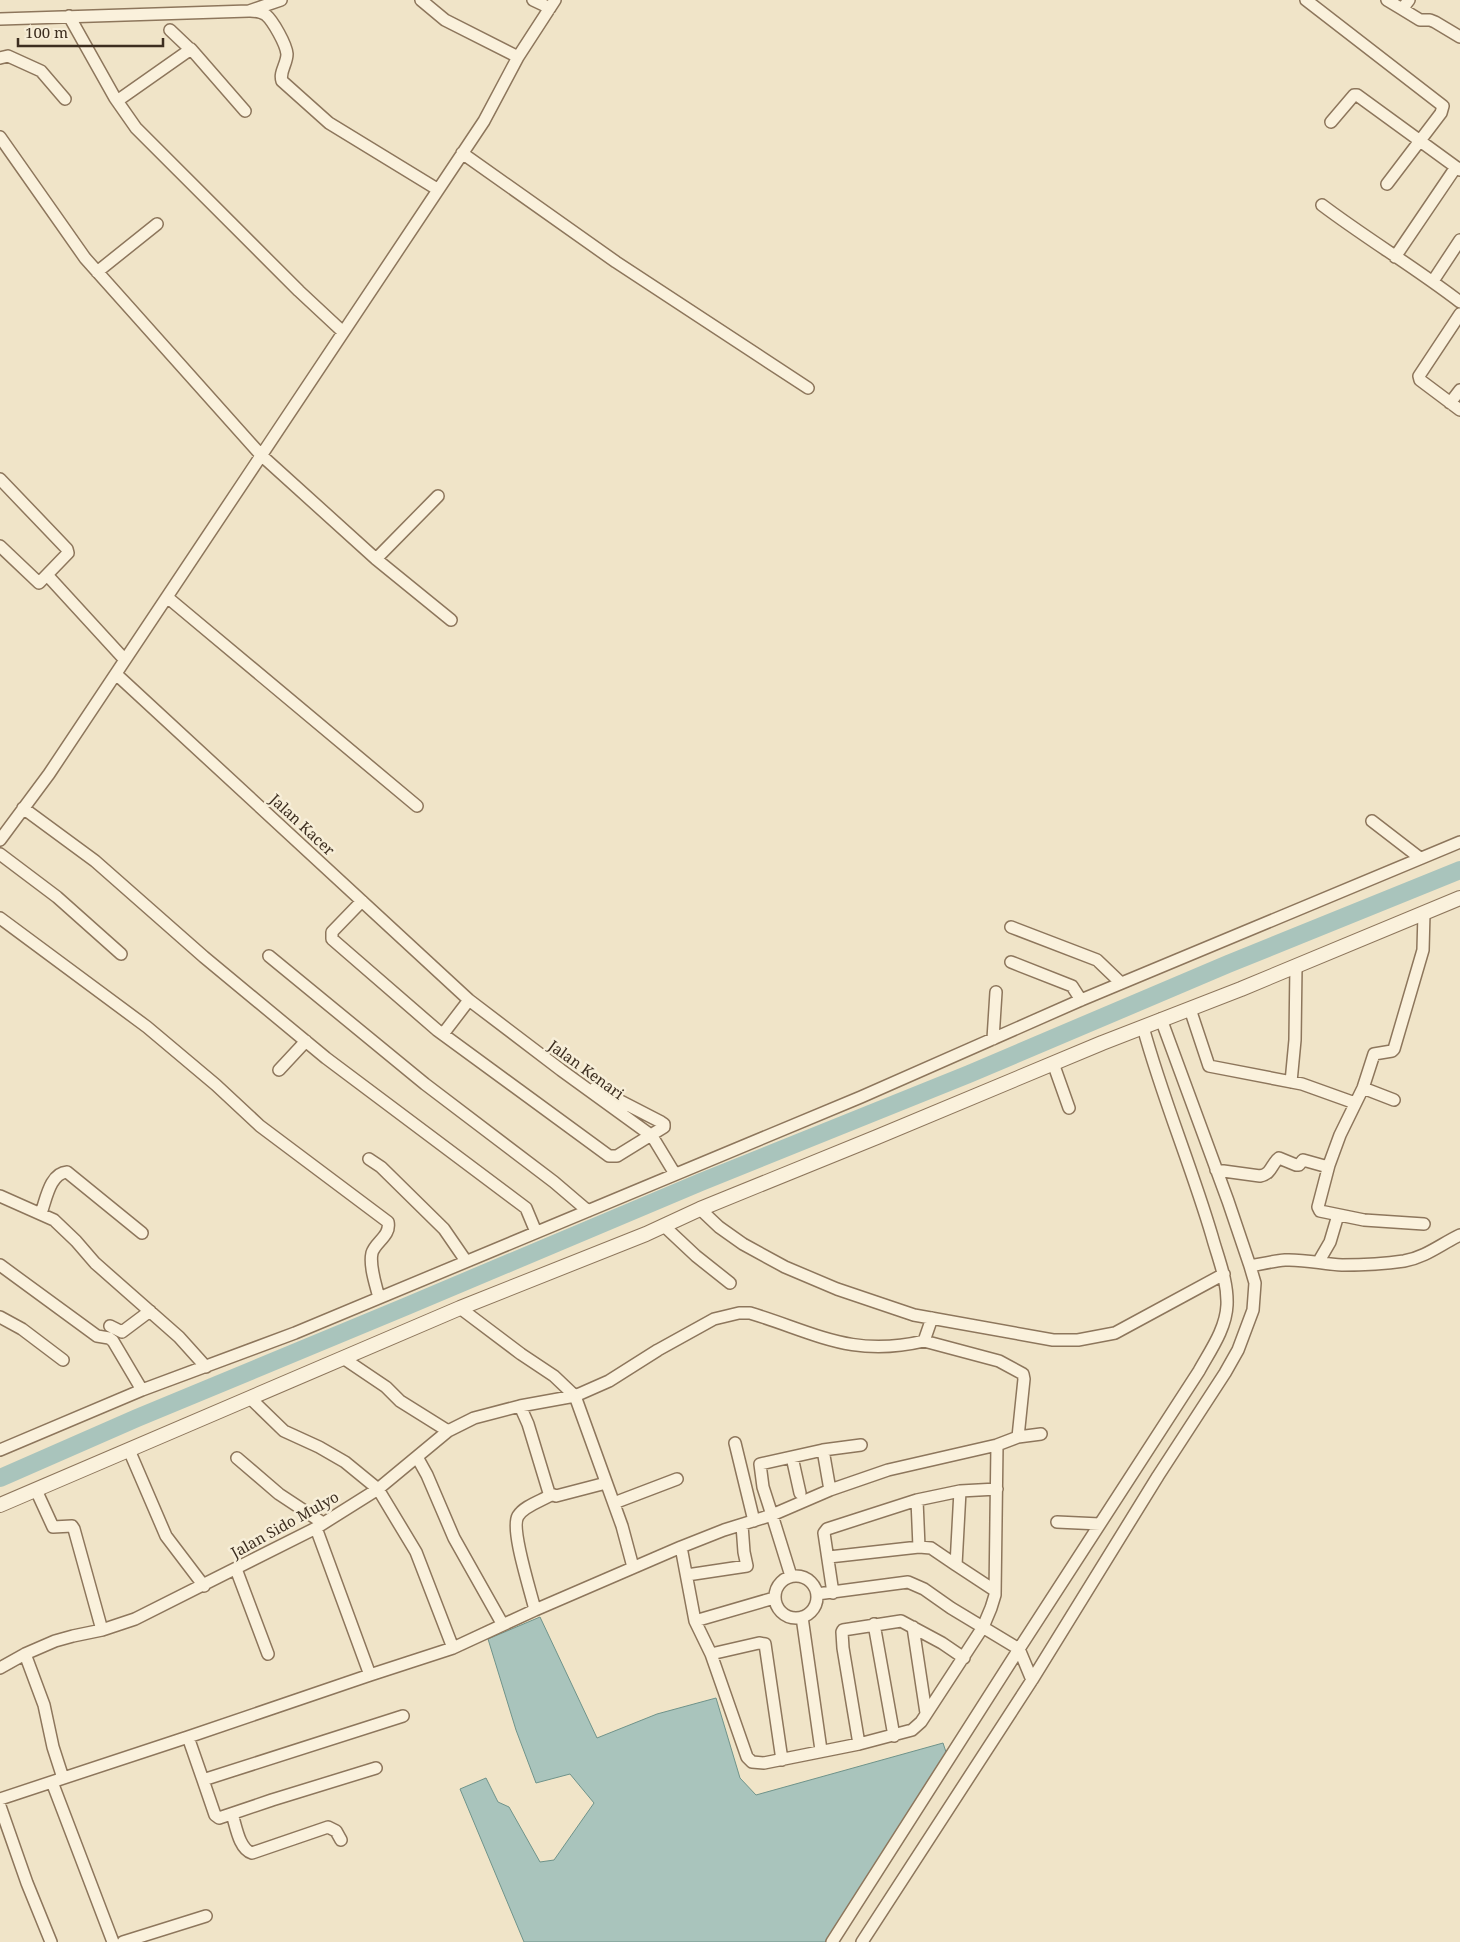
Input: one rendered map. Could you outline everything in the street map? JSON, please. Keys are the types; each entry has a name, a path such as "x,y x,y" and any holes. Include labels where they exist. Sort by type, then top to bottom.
{"street":[{"path":"249,11 280,0"},
{"path":"421,0 445,20 518,57"},
{"path":"0,840 49,774 490,110 518,57 553,4 533,0"},
{"path":"1306,0 1444,106 1420,142 1387,184"},
{"path":"1387,0 1406,4 1420,20 1435,22 1460,37"},
{"path":"0,19 260,12 266,16 284,42 287,52 281,77 282,82 329,123 437,189"},
{"path":"69,16 117,101 136,128 299,292 342,332"},
{"path":"170,30 190,49 245,111"},
{"path":"117,101 190,49"},
{"path":"0,58 8,56 41,71 65,99"},
{"path":"1330,122 1355,94 1458,169 1395,257"},
{"path":"0,137 79,250 97,272 261,455 376,559 451,620"},
{"path":"462,153 616,262 808,388"},
{"path":"1322,205 1395,257 1433,281 1460,302"},
{"path":"97,272 157,224"},
{"path":"1433,281 1460,240"},
{"path":"1460,314 1419,376 1420,380 1460,410"},
{"path":"1450,403 1460,390"},
{"path":"0,479 68,553 48,576 39,583 0,546"},
{"path":"376,559 438,496"},
{"path":"48,576 125,660"},
{"path":"167,597 417,806"},
{"name":"Jalan Kacer","path":"116,674 469,1000"},
{"path":"23,808 96,861 204,957 306,1041 476,1172 526,1208 536,1232"},
{"path":"1372,821 1420,858"},
{"path":"0,1450 142,1390 206,1368 295,1333 861,1097 1120,983 1458,843 1460,832"},
{"path":"0,854 57,897 121,954"},
{"path":"0,1505 460,1308 664,1226 700,1209 1053,1063 1460,898"},
{"path":"362,901 332,932 332,939 443,1034 609,1156 617,1156 664,1128 664,1124 661,1122 561,1070"},
{"path":"1424,913 1423,950 1394,1049 1374,1054 1363,1088 1328,1167 1318,1207 1320,1211 1370,1221 1424,1224"},
{"path":"0,918 147,1027 216,1085 260,1126 388,1222 388,1231 372,1252 372,1263 379,1298"},
{"path":"1011,927 1097,960 1120,983"},
{"path":"269,956 425,1084 554,1182 588,1211"},
{"path":"1012,962 1072,986 1081,1000"},
{"path":"1291,1082 1295,1040 1296,966"},
{"path":"993,1038 996,992"},
{"path":"443,1034 469,1000"},
{"name":"Jalan Kenari","path":"469,1000 652,1136 675,1174"},
{"path":"1190,1009 1208,1066 1320,1089 1355,1103"},
{"path":"862,1942 1225,1373 1238,1350 1249,1322 1255,1300 1255,1282 1250,1266 1216,1170 1151,1023"},
{"path":"832,1942 1021,1652 1100,1524 1199,1371 1220,1332 1227,1304 1224,1274 1202,1202 1154,1068 1151,1023"},
{"path":"279,1070 306,1041"},
{"path":"1053,1063 1069,1108"},
{"path":"1363,1088 1394,1100"},
{"path":"1216,1170 1266,1176 1279,1158 1299,1165 1303,1160 1328,1167"},
{"path":"369,1159 381,1167 444,1229 466,1261"},
{"path":"40,1213 53,1181 57,1175 67,1172 142,1233"},
{"path":"0,1196 54,1220 99,1266 179,1337 206,1368"},
{"path":"700,1209 719,1227 743,1244 786,1268 855,1295 914,1315 1053,1340 1098,1338 1115,1333 1224,1274"},
{"path":"1319,1261 1330,1242 1338,1215"},
{"path":"664,1226 696,1256 730,1283"},
{"path":"1250,1266 1284,1260 1319,1261 1343,1265 1374,1265 1404,1261 1429,1253 1460,1235"},
{"path":"0,1264 97,1336 109,1338 142,1390"},
{"path":"460,1308 521,1354 554,1376 574,1396 614,1503 634,1567"},
{"path":"110,1326 122,1332 150,1311"},
{"name":"Jalan Sido Mulyo","path":"0,1668 26,1654 64,1638 102,1630 135,1619 204,1586 319,1526 378,1489 448,1431 474,1418 520,1406 551,1402 574,1396 609,1382 658,1350 714,1319 733,1314 750,1313 829,1341 859,1347 901,1347 924,1341"},
{"path":"0,1317 22,1329 63,1360"},
{"path":"932,1318 924,1341 999,1361 1022,1374 1024,1379 1018,1437"},
{"path":"343,1358 386,1387 400,1401 448,1431"},
{"path":"250,1398 284,1431 319,1447 345,1462 378,1489 416,1552 453,1648"},
{"path":"520,1406 528,1424 548,1493 551,1496"},
{"path":"0,1799 453,1648 681,1547 772,1515 830,1490 896,1468 997,1445 1018,1437 1041,1434"},
{"path":"688,1575 747,1566 744,1552 748,1523 735,1443"},
{"path":"791,1576 759,1466 762,1462 823,1450 861,1445"},
{"path":"681,1547 688,1575 695,1621 711,1654 747,1758 752,1762 764,1763 894,1736 918,1726 964,1658 991,1608 994,1590 997,1445"},
{"path":"129,1450 166,1536 204,1586"},
{"path":"823,1450 830,1490"},
{"path":"417,1457 427,1475 454,1538 503,1625"},
{"path":"792,1457 800,1493"},
{"path":"237,1458 319,1526 370,1675"},
{"path":"614,1503 677,1479"},
{"path":"536,1610 515,1523 520,1513 551,1496 606,1483"},
{"path":"833,1593 824,1533 827,1529 917,1500 960,1491 997,1489"},
{"path":"36,1490 53,1527 72,1526 74,1529 102,1630"},
{"path":"956,1565 960,1491"},
{"path":"917,1500 919,1547"},
{"path":"1057,1522 1100,1524"},
{"path":"828,1557 919,1547 931,1548 994,1590"},
{"path":"236,1568 268,1654"},
{"path":"791,1576 804,1578 809,1581 814,1586 817,1594 813,1608 802,1617 794,1617 781,1612 774,1598 778,1585 784,1579 791,1576"},
{"path":"817,1594 908,1582 924,1589 1021,1652 1031,1676"},
{"path":"695,1621 774,1598"},
{"path":"802,1617 821,1750"},
{"path":"858,1744 842,1632 844,1630 899,1620 942,1643 964,1658"},
{"path":"874,1624 894,1736"},
{"path":"913,1627 926,1712"},
{"path":"711,1654 759,1643 765,1644 782,1760"},
{"path":"26,1654 44,1705 58,1780 113,1942"},
{"path":"203,1780 403,1716"},
{"path":"188,1737 217,1818 376,1768"},
{"path":"0,1806 51,1942"},
{"path":"232,1814 244,1847 252,1853 328,1827 336,1832 341,1840"},
{"path":"123,1942 150,1938 206,1916"}],"water":[{"path":"540,1617 597,1738 657,1714 716,1698 740,1778 756,1795 943,1743 948,1758 829,1942 524,1942 460,1789 486,1778 498,1802 509,1807 540,1862 554,1860 594,1803 570,1774 536,1783 516,1730 488,1639"}],"waterway":[{"path":"0,1478 137,1418 701,1182 969,1074 1228,964 1460,870"}]}
